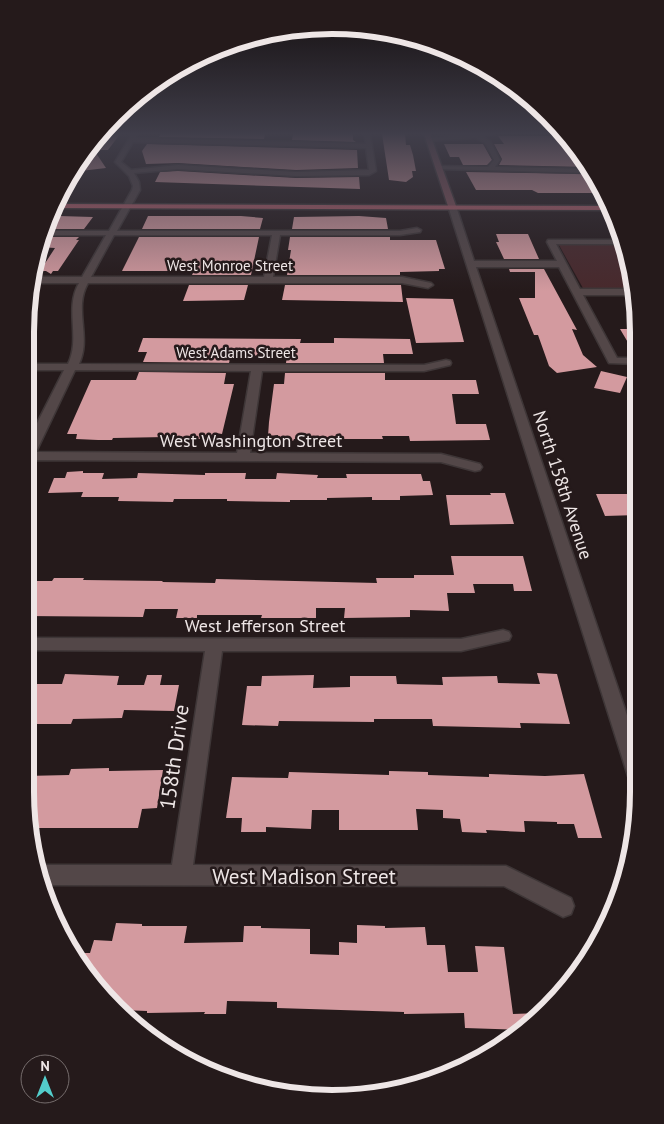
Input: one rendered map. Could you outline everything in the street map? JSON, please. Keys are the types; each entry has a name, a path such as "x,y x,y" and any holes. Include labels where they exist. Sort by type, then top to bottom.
{"main road":[{"path":"64,201 128,204"},
{"path":"62,206 600,202"},
{"path":"451,204 603,208"}],"street":[{"path":"34,443 79,352 77,297 84,280 137,186"},
{"name":"North 158th Avenue","path":"445,186 630,751"},
{"path":"51,233 400,233 417,230"},
{"path":"268,280 276,233"},
{"path":"616,242 551,242 613,361 630,361"},
{"path":"471,264 562,264"},
{"name":"West Monroe Street","path":"38,280 402,280 428,285"},
{"path":"577,292 628,292"},
{"name":"West Adams Street","path":"34,367 424,368 446,363"},
{"path":"243,457 257,367"},
{"name":"West Washington Street","path":"34,458 441,458 475,467"},
{"name":"West Jefferson Street","path":"34,644 461,645 503,636"},
{"name":"158th Drive","path":"180,875 214,645"},
{"name":"West Madison Street","path":"46,875 506,876 563,906"}],"shaded area":[{"path":"559,245 615,245 620,255 627,289 584,290"}],"building":[{"path":"285,186 360,186 360,189"},
{"path":"474,186 592,186 595,193 538,193 532,190 476,190"},
{"path":"59,216 93,217 84,229 52,229"},
{"path":"148,216 241,216 263,218 260,229 142,229"},
{"path":"359,216 386,218 388,229 292,229 294,217"},
{"path":"496,234 528,234 539,259 504,259 496,242 499,242"},
{"path":"50,237 79,237 76,240 79,240 58,271 53,271 51,274 46,271 40,271 55,248 46,247"},
{"path":"139,237 259,237 251,275 192,275 194,271 122,271"},
{"path":"290,237 390,237 390,240 436,240 445,269 439,269 439,271 400,272 400,275 287,275 291,250 288,250"},
{"path":"509,269 544,269 577,330 572,329 583,355 597,367 557,373 549,366 538,335 534,335 519,298 535,298 535,272 510,272"},
{"path":"189,285 248,285 244,300 183,301"},
{"path":"285,285 401,285 403,302 282,300"},
{"path":"406,298 453,299 464,342 416,343"},
{"path":"620,329 630,329 630,346"},
{"path":"143,338 301,339 300,343 334,343 334,338 410,339 413,354 383,354 384,363 286,363 287,356 231,355 229,363 143,362 147,352 138,352"},
{"path":"601,371 627,377 620,393 594,388"},
{"path":"139,372 226,373 224,384 234,384 222,434 216,433 214,439 165,439 166,437 98,440 76,439 77,434 67,434 91,380 136,380"},
{"path":"285,373 385,373 385,380 476,380 479,394 452,394 456,424 486,424 490,440 410,441 409,436 382,436 383,439 294,439 293,441 278,441 278,435 268,436 269,422 274,384 284,384"},
{"path":"83,471 83,473 104,473 102,479 137,478 138,473 205,475 205,473 246,473 245,479 276,479 277,473 318,475 317,478 347,478 346,474 421,474 423,481 430,481 433,495 400,496 400,500 372,500 372,497 290,500 290,502 174,499 173,502 118,501 119,497 81,497 83,492 48,493 54,478 65,478 67,472"},
{"path":"490,493 505,493 514,524 450,525 446,495 491,495"},
{"path":"596,494 630,494 630,515 605,516"},
{"path":"451,556 523,556 532,591 514,591 513,584 473,584 475,593 447,593 449,611 410,610 410,617 344,618 345,608 316,608 316,618 261,618 262,615 197,615 197,618 176,618 178,609 145,609 143,617 34,616 34,581 52,581 54,578 215,583 216,579 377,583 376,578 414,578 414,575 454,575"},
{"path":"537,673 557,674 570,724 520,723 521,728 433,726 432,719 374,719 374,722 279,721 278,726 242,725 247,686 261,686 262,676 314,675 313,688 350,687 350,676 396,676 397,684 443,685 442,677 497,676 498,683 540,684"},
{"path":"65,674 119,676 117,685 144,685 147,675 162,675 160,685 179,685 174,711 124,710 122,718 73,719 71,724 34,724 34,684 62,684"},
{"path":"109,768 109,771 163,770 157,808 142,809 138,828 36,828 34,776 69,775 71,769"},
{"path":"389,771 428,772 428,775 489,777 489,774 545,776 584,774 602,838 578,838 574,824 557,824 557,822 524,821 525,832 486,830 487,833 462,832 460,819 443,818 443,810 416,809 418,830 339,830 339,810 312,810 311,829 266,827 266,832 241,832 242,818 226,818 232,777 288,778 289,772 389,775"},
{"path":"116,923 142,924 142,926 187,926 184,943 243,942 244,926 310,929 310,954 339,955 339,942 357,943 357,925 385,926 385,928 425,927 427,945 445,945 448,972 478,972 475,946 504,947 513,1014 532,1013 513,1030 465,1028 464,1013 404,1014 404,1012 277,1008 277,1002 227,1001 226,1014 204,1014 205,1012 147,1013 147,1011 129,1010 95,974 81,953 90,953 94,940 112,941"}]}
